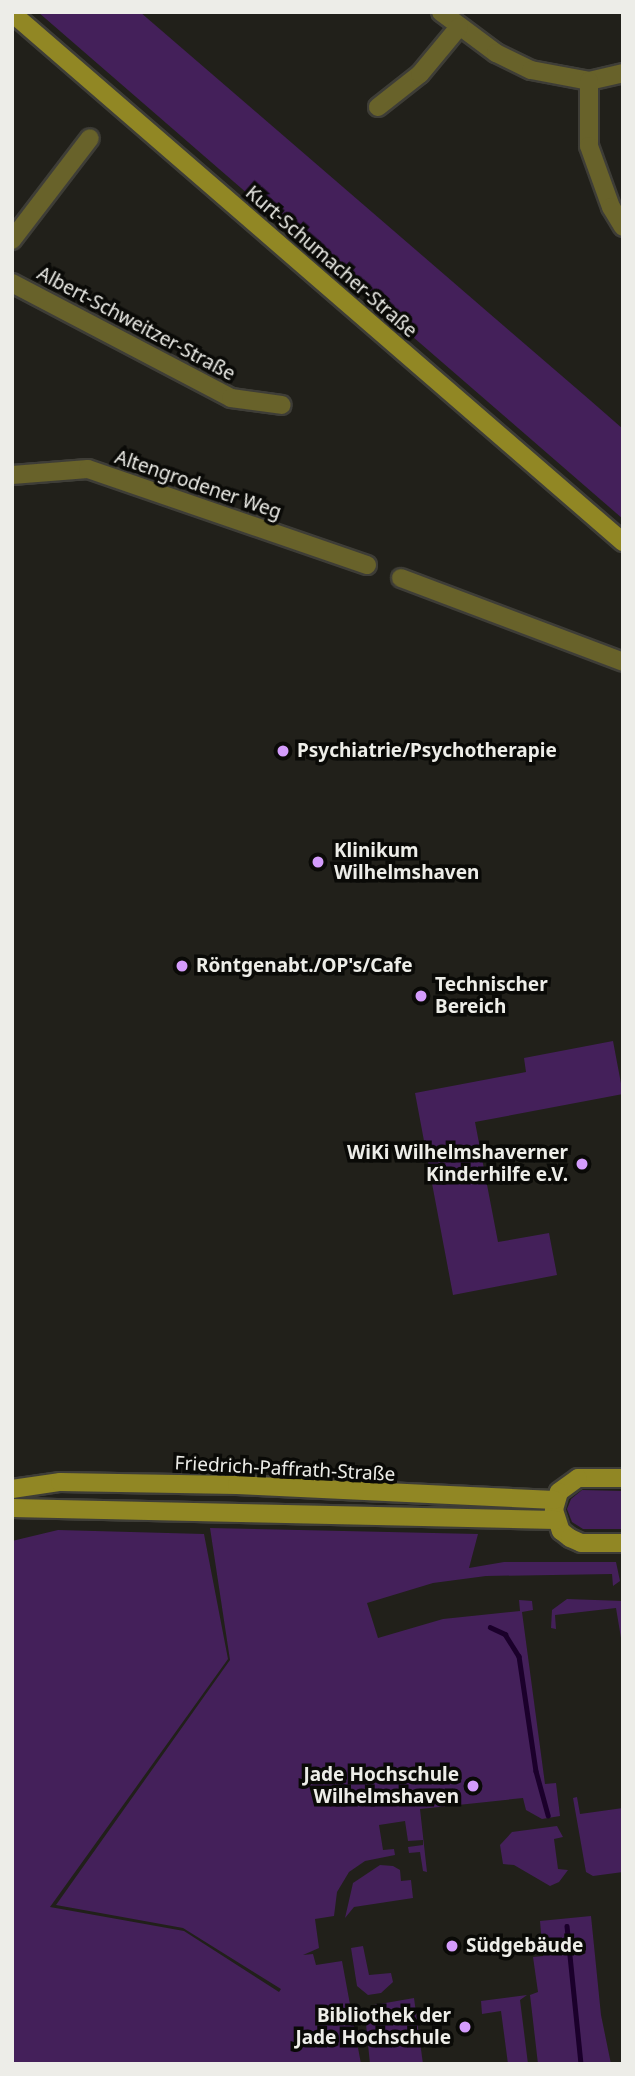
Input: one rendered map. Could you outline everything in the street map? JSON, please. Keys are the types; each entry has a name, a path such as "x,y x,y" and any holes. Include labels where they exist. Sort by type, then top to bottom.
{"main road":[{"name":"Kurt-Schumacher-Straße","path":"12,13 623,542"},
{"path":"623,1478 578,1478 555,1500 556,1520 561,1531 581,1543 623,1543"},
{"name":"Friedrich-Paffrath-Straße","path":"12,1489 60,1482 237,1485 555,1500"},
{"path":"12,1508 556,1520"}],"street":[{"path":"441,12 496,53 531,69 589,81 623,73"},
{"path":"378,107 420,74 459,27"},
{"path":"589,81 589,146 611,207 623,227"},
{"path":"12,240 90,138"},
{"name":"Albert-Schweitzer-Straße","path":"12,283 231,398 282,405"},
{"name":"Altengrodener Weg","path":"12,475 88,469 367,565"},
{"path":"401,578 623,662"}],"shaded area":[{"path":"38,12 140,12 591,401 623,429 623,519"},
{"path":"613,1041 623,1094 475,1122 498,1242 549,1233 557,1275 453,1295 415,1093 526,1072 524,1058"},
{"path":"582,1490 623,1491 623,1529 583,1529 572,1522 567,1509 571,1499"},
{"path":"210,1528 478,1534 469,1568 504,1562 616,1562 620,1581 613,1586 612,1574 486,1576 433,1583 367,1603 378,1638 443,1619 520,1611 519,1600 532,1601 533,1610 522,1612 545,1784 556,1783 560,1816 542,1819 526,1810 523,1798 420,1809 427,1872 423,1871 420,1852 409,1853 408,1847 423,1845 423,1840 408,1841 405,1821 379,1825 383,1850 394,1849 395,1855 365,1861 349,1872 337,1892 334,1916 315,1919 319,1948 303,1955 313,1954 316,1965 342,1961 361,2064 12,2064 12,1541 58,1530 204,1534 228,1659 50,1907 184,1931 279,1992 281,1989 183,1928 56,1905 230,1660"},
{"path":"567,1599 623,1601 623,1650 616,1608 555,1615 556,1629 551,1628 552,1610"},
{"path":"577,1797 580,1814 623,1808 623,1872 593,1876 586,1872 573,1798"},
{"path":"557,1826 563,1837 554,1839 558,1869 568,1870 559,1882 550,1886 514,1865 503,1864 500,1845 512,1832"},
{"path":"380,1865 393,1866 400,1870 401,1881 411,1880 413,1898 354,1907 345,1918 353,1883"},
{"path":"591,1916 601,2015 611,2064 538,2064 530,1995 538,1992 533,1957 543,1956 540,1921"},
{"path":"363,1946 369,1975 391,1973 393,1982 381,1993 368,1995 357,1986 351,1948"},
{"path":"527,1995 520,2000 528,2064 508,2064 501,2011 482,2014 481,2001"},
{"path":"414,1998 423,2064 370,2064 365,2014 374,2005"}],"waterway":[{"path":"490,1627 505,1634 519,1656 536,1771 548,1815"},
{"path":"567,1926 581,2064"}],"place":[{"name":"Psychiatrie/Psychotherapie","path":"283,751"},
{"name":"Klinikum Wilhelmshaven","path":"318,862"},
{"name":"Röntgenabt./OP's/Cafe","path":"182,966"},
{"name":"Technischer Bereich","path":"421,996"},
{"name":"WiKi Wilhelmshaverner Kinderhilfe e.V.","path":"582,1164"},
{"name":"Jade Hochschule Wilhelmshaven","path":"473,1786"},
{"name":"Südgebäude","path":"452,1946"},
{"name":"Bibliothek der Jade Hochschule","path":"465,2027"}]}
